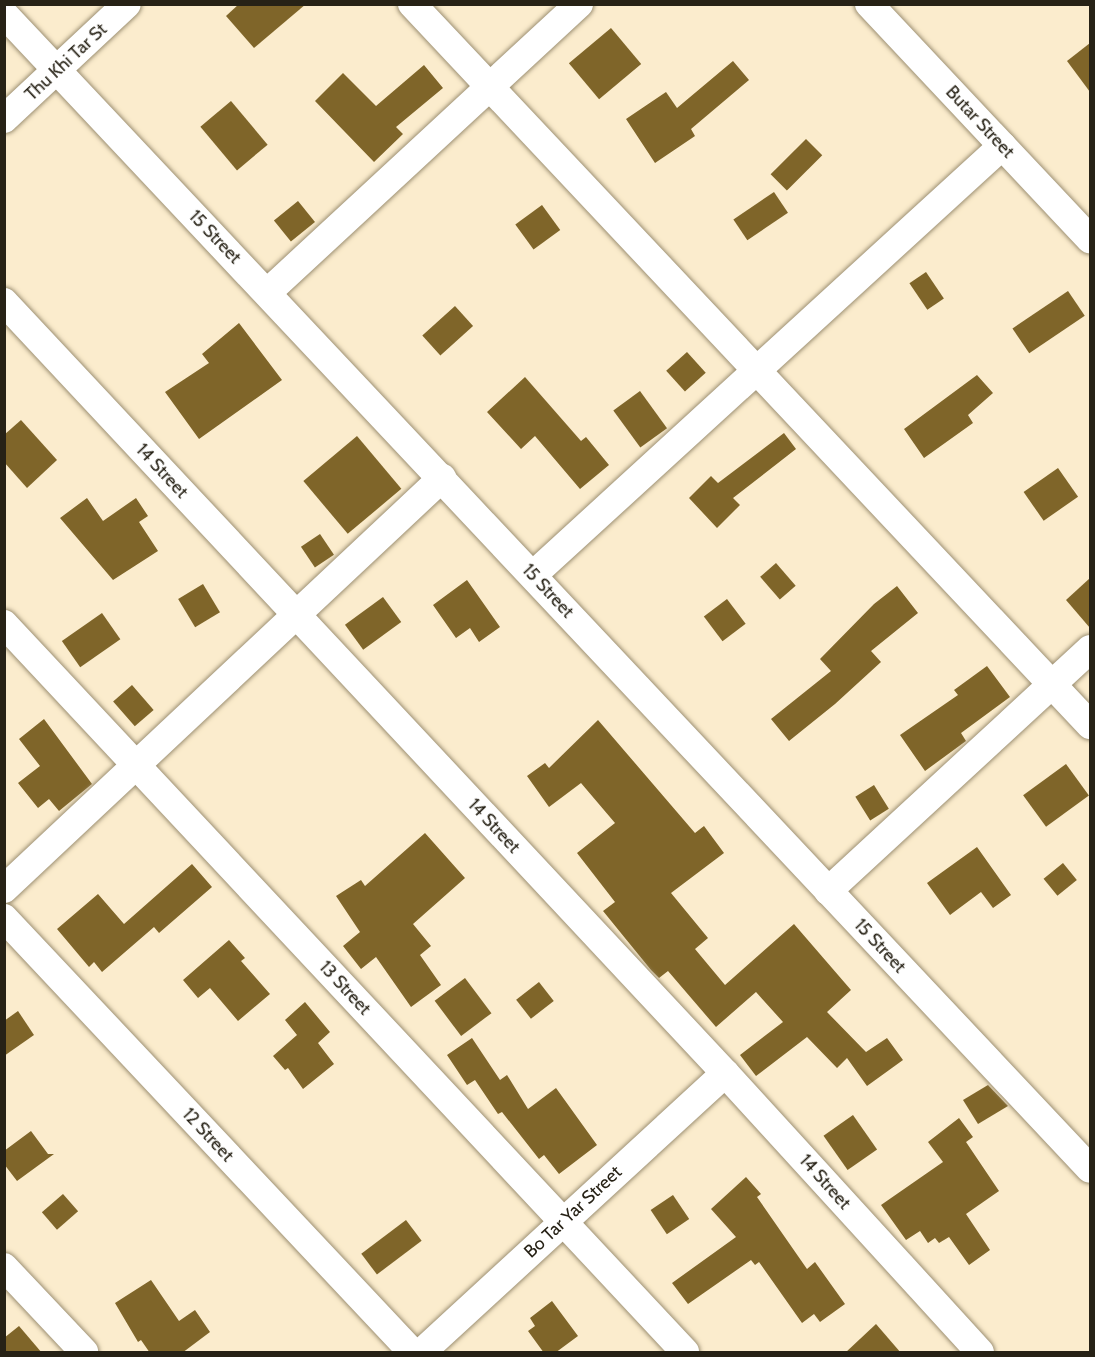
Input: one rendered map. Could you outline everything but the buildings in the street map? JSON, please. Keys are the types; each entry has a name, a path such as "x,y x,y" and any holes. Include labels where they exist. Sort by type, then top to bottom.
{"street":[{"name":"Thu Khi Tar St","path":"4,119 57,72 127,4"},
{"path":"412,4 1090,725"},
{"path":"268,292 579,4"},
{"name":"Butar Street","path":"868,4 1090,239"},
{"name":"15 Street","path":"4,14 268,292 1090,1169"},
{"path":"533,575 1002,146"},
{"name":"14 Street","path":"4,302 725,1072 980,1353"},
{"path":"4,889 442,478"},
{"name":"13 Street","path":"4,624 685,1353"},
{"path":"828,891 1090,649"},
{"name":"12 Street","path":"4,918 412,1353"},
{"name":"Bo Tar Yar Street","path":"422,1353 725,1072"},
{"path":"4,1267 84,1353"}]}
